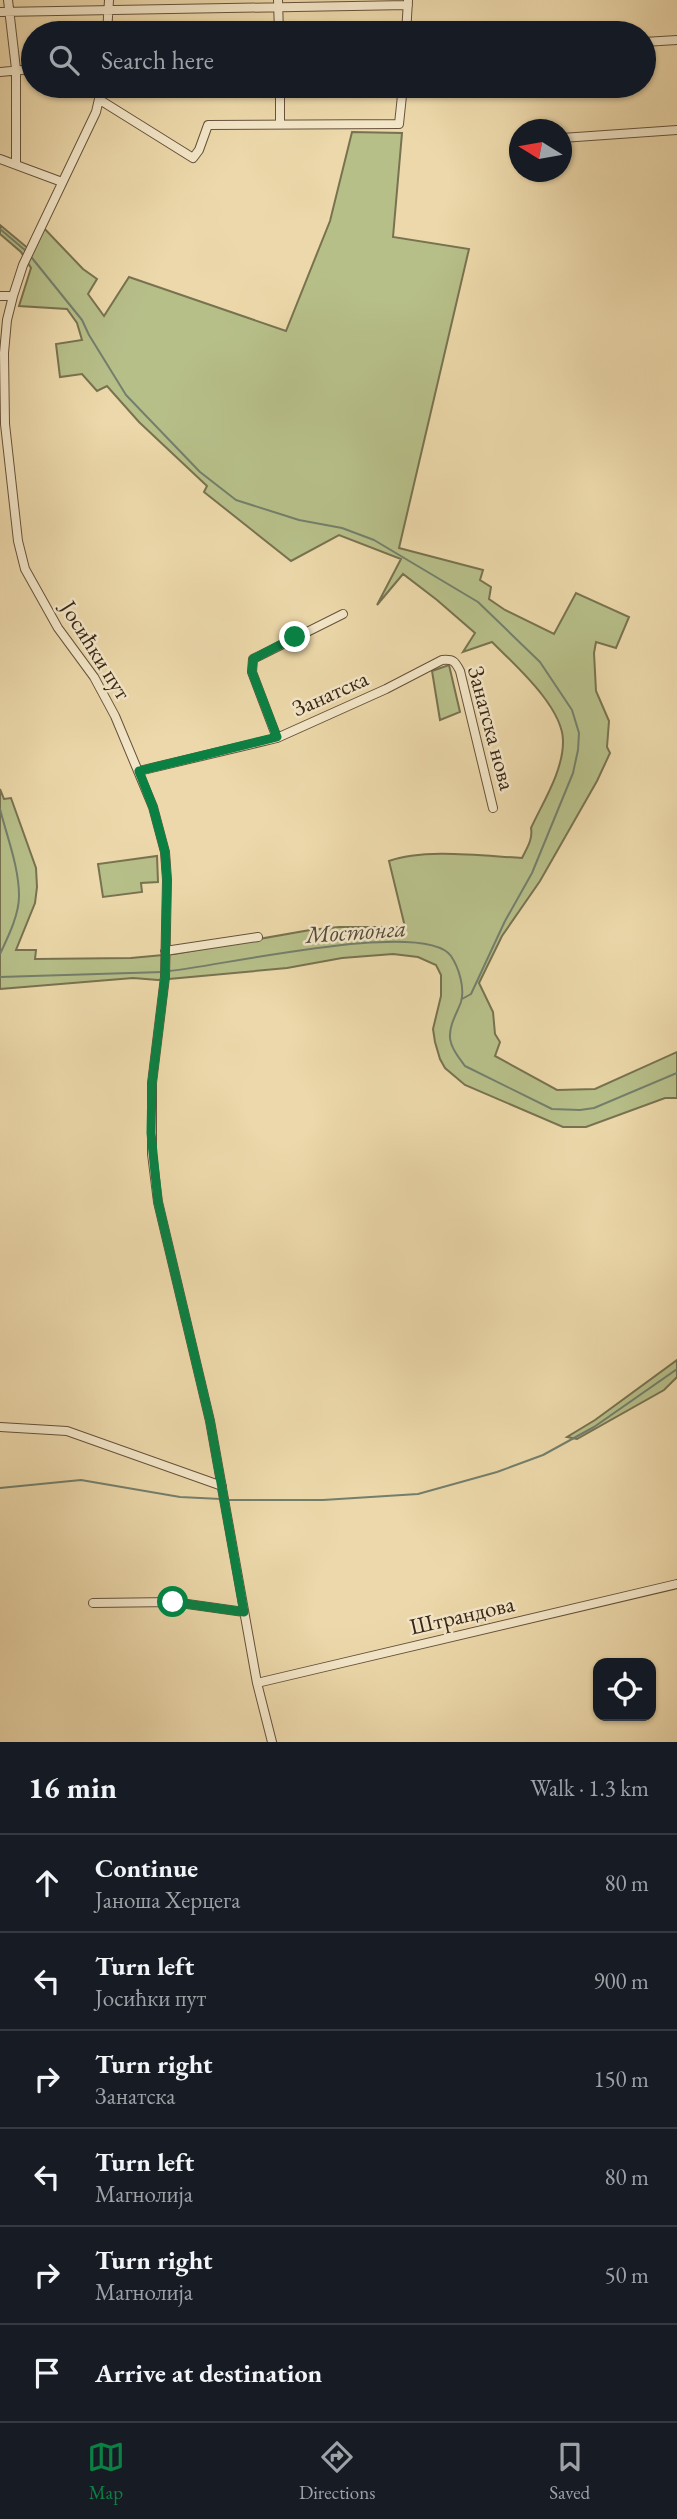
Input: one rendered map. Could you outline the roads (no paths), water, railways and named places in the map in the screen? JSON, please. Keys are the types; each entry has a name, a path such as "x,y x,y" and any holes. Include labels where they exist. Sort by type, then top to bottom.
{"street":[{"path":"8,0 5,12 16,69 16,164"},
{"path":"108,21 110,0"},
{"path":"5,12 408,3 407,21"},
{"path":"656,41 677,40"},
{"path":"0,72 21,69"},
{"path":"280,98 280,124"},
{"path":"100,100 193,158 199,150 208,125 399,124 402,98"},
{"name":"Јосићки пут","path":"100,100 23,265 13,296 2,353 2,424 18,541 25,569 58,628 94,677 115,716 153,807 165,852 165,977 152,1083 152,1154 158,1202 205,1398 257,1683 272,1742"},
{"path":"572,137 677,130"},
{"path":"0,159 62,182"},
{"path":"0,296 13,296"},
{"path":"277,737 252,672 253,659 343,614"},
{"name":"Занатска","path":"139,771 277,737 386,689 442,660 451,659"},
{"name":"Занатска нова","path":"451,659 456,662 460,671 493,808"},
{"path":"165,954 258,937"},
{"path":"0,1427 67,1431 223,1489"},
{"name":"Штрандова","path":"257,1683 677,1584"},
{"path":"93,1603 173,1602 244,1612"}],"waterway":[{"path":"0,229 26,251"},
{"path":"32,258 82,320 126,395 200,472 236,500 299,520 342,528 374,540 478,602 540,662 572,710 579,733 573,773 532,873 505,921 471,994 462,999"},
{"path":"0,809 15,863 19,896 15,918 0,954"},
{"name":"Мостонга","path":"169,971 363,943 403,942 433,946 451,956 461,978 461,1002 452,1024 450,1038 465,1066 552,1109 580,1110 594,1108 677,1073"},
{"name":"Мостонга","path":"0,977 163,972"},
{"path":"227,1500 323,1500 418,1494 497,1472 543,1455 594,1427 677,1369"},
{"path":"0,1488 81,1480 180,1497 221,1499"}]}
